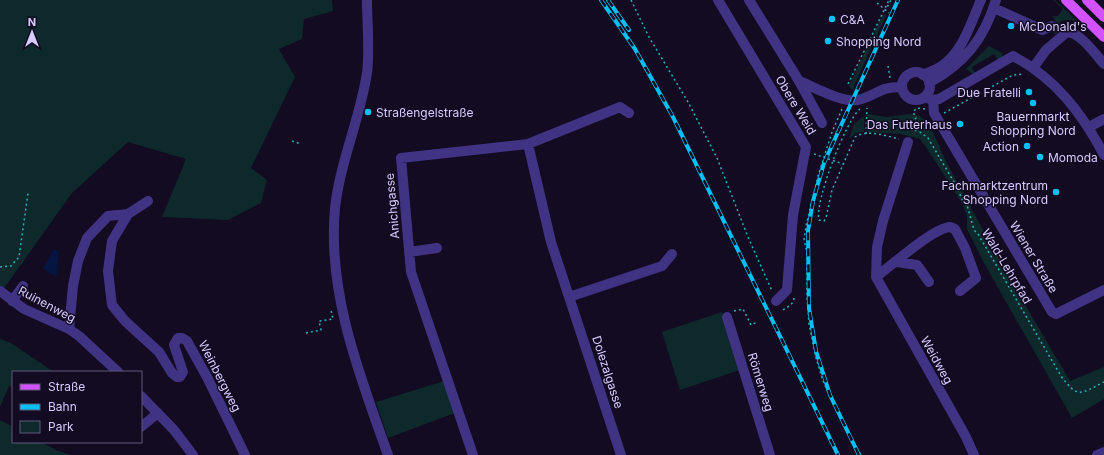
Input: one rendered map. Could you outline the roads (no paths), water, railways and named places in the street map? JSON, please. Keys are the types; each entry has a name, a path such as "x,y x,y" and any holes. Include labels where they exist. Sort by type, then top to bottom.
{"main road":[{"path":"1066,0 1104,37"},
{"path":"1087,0 1104,17"}],"street":[{"path":"367,0 367,72 335,209 335,272 352,350 388,455"},
{"name":"Obere Weid","path":"718,0 806,147 793,215 787,290 776,301"},
{"path":"749,0 799,81 822,123"},
{"path":"926,79 952,57 962,43 981,0"},
{"path":"926,79 949,72 972,49 982,37 995,4 1042,30 1052,26"},
{"path":"1029,71 1046,50 1067,32 1074,34 1080,39 1104,64"},
{"path":"929,99 929,90 926,79 917,72 909,74 903,80 902,87 904,93 910,99 929,99 949,93 1013,56 1029,71 1071,101 1089,127 1104,154"},
{"path":"799,81 846,100 864,98 886,87 902,87"},
{"name":"Wiener Straße","path":"929,99 935,116 1052,312 1056,314 1104,290"},
{"name":"Anichgasse","path":"473,455 411,272 401,158 528,144 620,107 629,113"},
{"path":"1089,127 1104,119"},
{"path":"876,277 877,247 883,221 908,142"},
{"name":"Dolezalgasse","path":"528,144 551,242 621,455"},
{"name":"Weinbergweg","path":"148,201 128,214 112,241 108,271 112,305 122,318 159,352 175,377 180,377 183,372 175,351 175,342 176,339 180,337 187,341 245,455"},
{"name":"Weinbergweg","path":"69,329 73,286 78,261 87,238 108,216 128,214"},
{"path":"876,277 897,262 906,252 947,227 953,228 965,248 976,278 960,291"},
{"path":"409,252 437,248"},
{"path":"569,297 662,266 672,254"},
{"path":"897,262 917,265 929,282"},
{"name":"Weidweg","path":"876,277 966,436 974,455"},
{"path":"12,301 23,286"},
{"name":"Ruinenweg","path":"0,291 12,301 44,319 69,329 79,336 117,371"},
{"name":"Römerweg","path":"727,317 770,455"},
{"path":"142,397 158,413 193,455"},
{"path":"142,426 158,413"},
{"path":"1097,455 1104,452"}],"water":[{"path":"53,250 57,250 59,253 57,274 55,276 43,269"}],"railway":[{"path":"601,0 635,49 673,117 838,455"},
{"path":"608,0 629,30"},
{"path":"859,455 830,395 816,351 809,308 808,231 813,201 824,163 898,0"}],"place":[{"name":"C&A","path":"832,19"},
{"name":"McDonald's","path":"1011,26"},
{"name":"Shopping Nord","path":"828,41"},
{"name":"Due Fratelli","path":"1029,92"},
{"name":"Bauernmarkt Shopping Nord","path":"1033,103"},
{"name":"Straßengelstraße","path":"368,112"},
{"name":"Das Futterhaus","path":"960,124"},
{"name":"Action","path":"1027,146"},
{"name":"Momoda","path":"1040,157"},
{"name":"Fachmarktzentrum Shopping Nord","path":"1056,192"}]}
